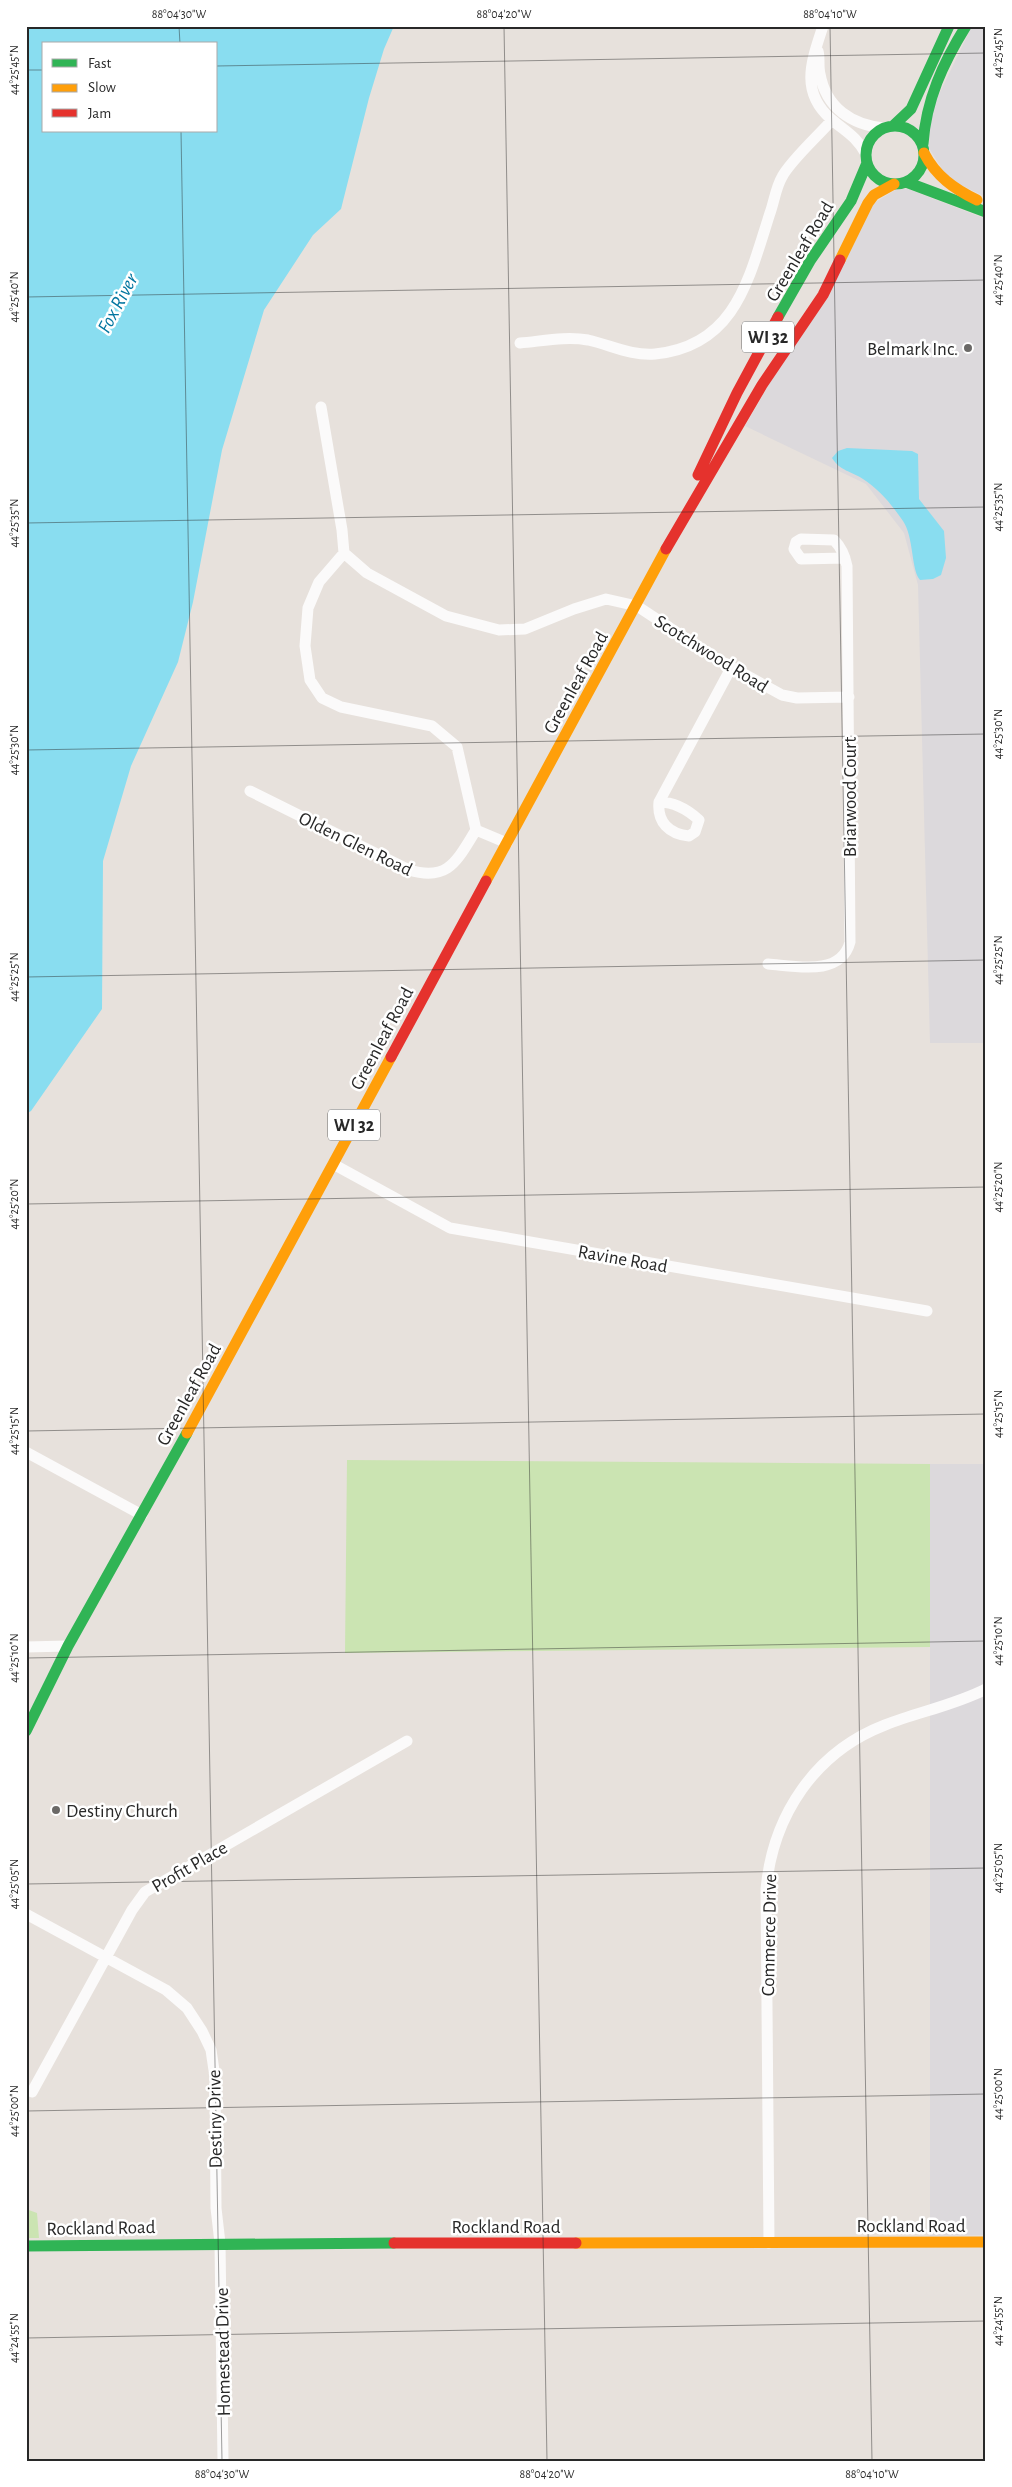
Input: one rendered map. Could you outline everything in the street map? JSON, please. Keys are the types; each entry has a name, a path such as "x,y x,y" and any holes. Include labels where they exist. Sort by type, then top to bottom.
{"main road":[{"name":"WI 32","path":"867,158 871,139 911,109 949,26"},
{"path":"906,182 920,171 924,149 924,117 934,85 966,26"},
{"path":"889,127 911,130 924,149 937,176 952,187 986,204"},
{"path":"867,158 879,179 894,184"},
{"name":"Greenleaf Road","path":"682,520 699,472 729,410 810,261 860,186 867,158"},
{"name":"WI 32","path":"894,184 906,182"},
{"path":"906,182 986,212"},
{"name":"Greenleaf Road","path":"26,1731 68,1646 142,1515 682,520 762,385 823,295 868,203 874,195 894,184"},
{"name":"Rockland Road","path":"26,2246 220,2243 986,2242"}],"street":[{"path":"823,26 811,63 811,82 820,106 832,120 858,140 867,158"},
{"path":"817,44 822,84 829,100 848,118 860,124 889,127"},
{"path":"520,343 566,338 581,339 636,353 671,351 695,343 719,326 730,314 746,286 782,177 832,120"},
{"path":"321,407 342,530 344,553 367,573 446,616 499,630 525,629 574,609 606,599 637,606"},
{"path":"344,553 318,582 308,608 305,646 310,680 322,698 341,707 432,726 457,747 476,830 507,843"},
{"name":"Briarwood Court","path":"768,964 827,966 840,959 849,947 851,937 845,558"},
{"name":"Scotchwood Road","path":"637,606 731,668 782,695 797,698 848,697"},
{"path":"659,802 731,668"},
{"name":"Olden Glen Road","path":"250,792 409,870 425,875 439,873 456,860 476,830"},
{"name":"Ravine Road","path":"333,1164 450,1228 927,1311"},
{"path":"26,1452 142,1515"},
{"path":"26,1647 68,1646"},
{"name":"Commerce Drive","path":"768,2243 766,1889 772,1852 780,1825 793,1800 809,1779 827,1760 849,1743 884,1725 986,1689"},
{"name":"Profit Place","path":"32,2092 137,1901 150,1889 407,1741"},
{"name":"Destiny Drive","path":"26,1914 106,1957 177,1999 194,2017 208,2043 215,2078 216,2208 220,2243"},
{"name":"Homestead Drive","path":"220,2243 223,2461"}],"shaded area":[{"path":"972,26 986,26 986,197 948,179 929,148 931,111"},
{"path":"897,189 908,189 986,219 986,1043 930,1043 918,585 904,533 866,484 745,426 874,203"},
{"path":"930,1464 986,1464 986,2235 930,2236"}],"green space":[{"path":"347,1460 930,1464 930,1647 345,1653"},
{"path":"26,2209 37,2213 39,2238 26,2238"}],"water":[{"name":"Fox River","path":"26,26 394,26 384,49 369,98 341,209 313,235 264,310 222,450 193,602 178,662 131,766 103,861 102,1009 31,1111 26,1114"},
{"path":"847,448 912,451 918,454 919,499 944,531 946,558 941,575 933,579 920,580 915,569 907,528 899,515 875,488 842,468 832,458 838,451"}],"traffic: fast":[{"path":"893,126 911,109 949,26"},
{"path":"923,144 928,112 937,82 966,26"},
{"path":"889,126 901,126 916,134 924,149 924,155 924,161 916,176 901,184 889,184 874,176 866,161 866,149 874,134 889,126"},
{"path":"778,317 810,261 851,201 867,163"},
{"path":"906,182 986,212"},
{"path":"26,1731 68,1646 187,1433"},
{"path":"26,2246 394,2243"}],"traffic: slow":[{"path":"924,153 946,181 977,200"},
{"path":"840,260 868,203 874,195 894,184"},
{"path":"486,881 666,549"},
{"path":"187,1433 391,1057"},
{"path":"576,2243 986,2242"}],"traffic: jam":[{"path":"666,549 762,385 823,295 840,260"},
{"path":"698,475 737,393 778,317"},
{"path":"391,1057 486,881"},
{"path":"394,2243 576,2243"}],"place":[{"name":"Belmark Inc.","path":"968,348"},
{"name":"Destiny Church","path":"56,1810"}]}
